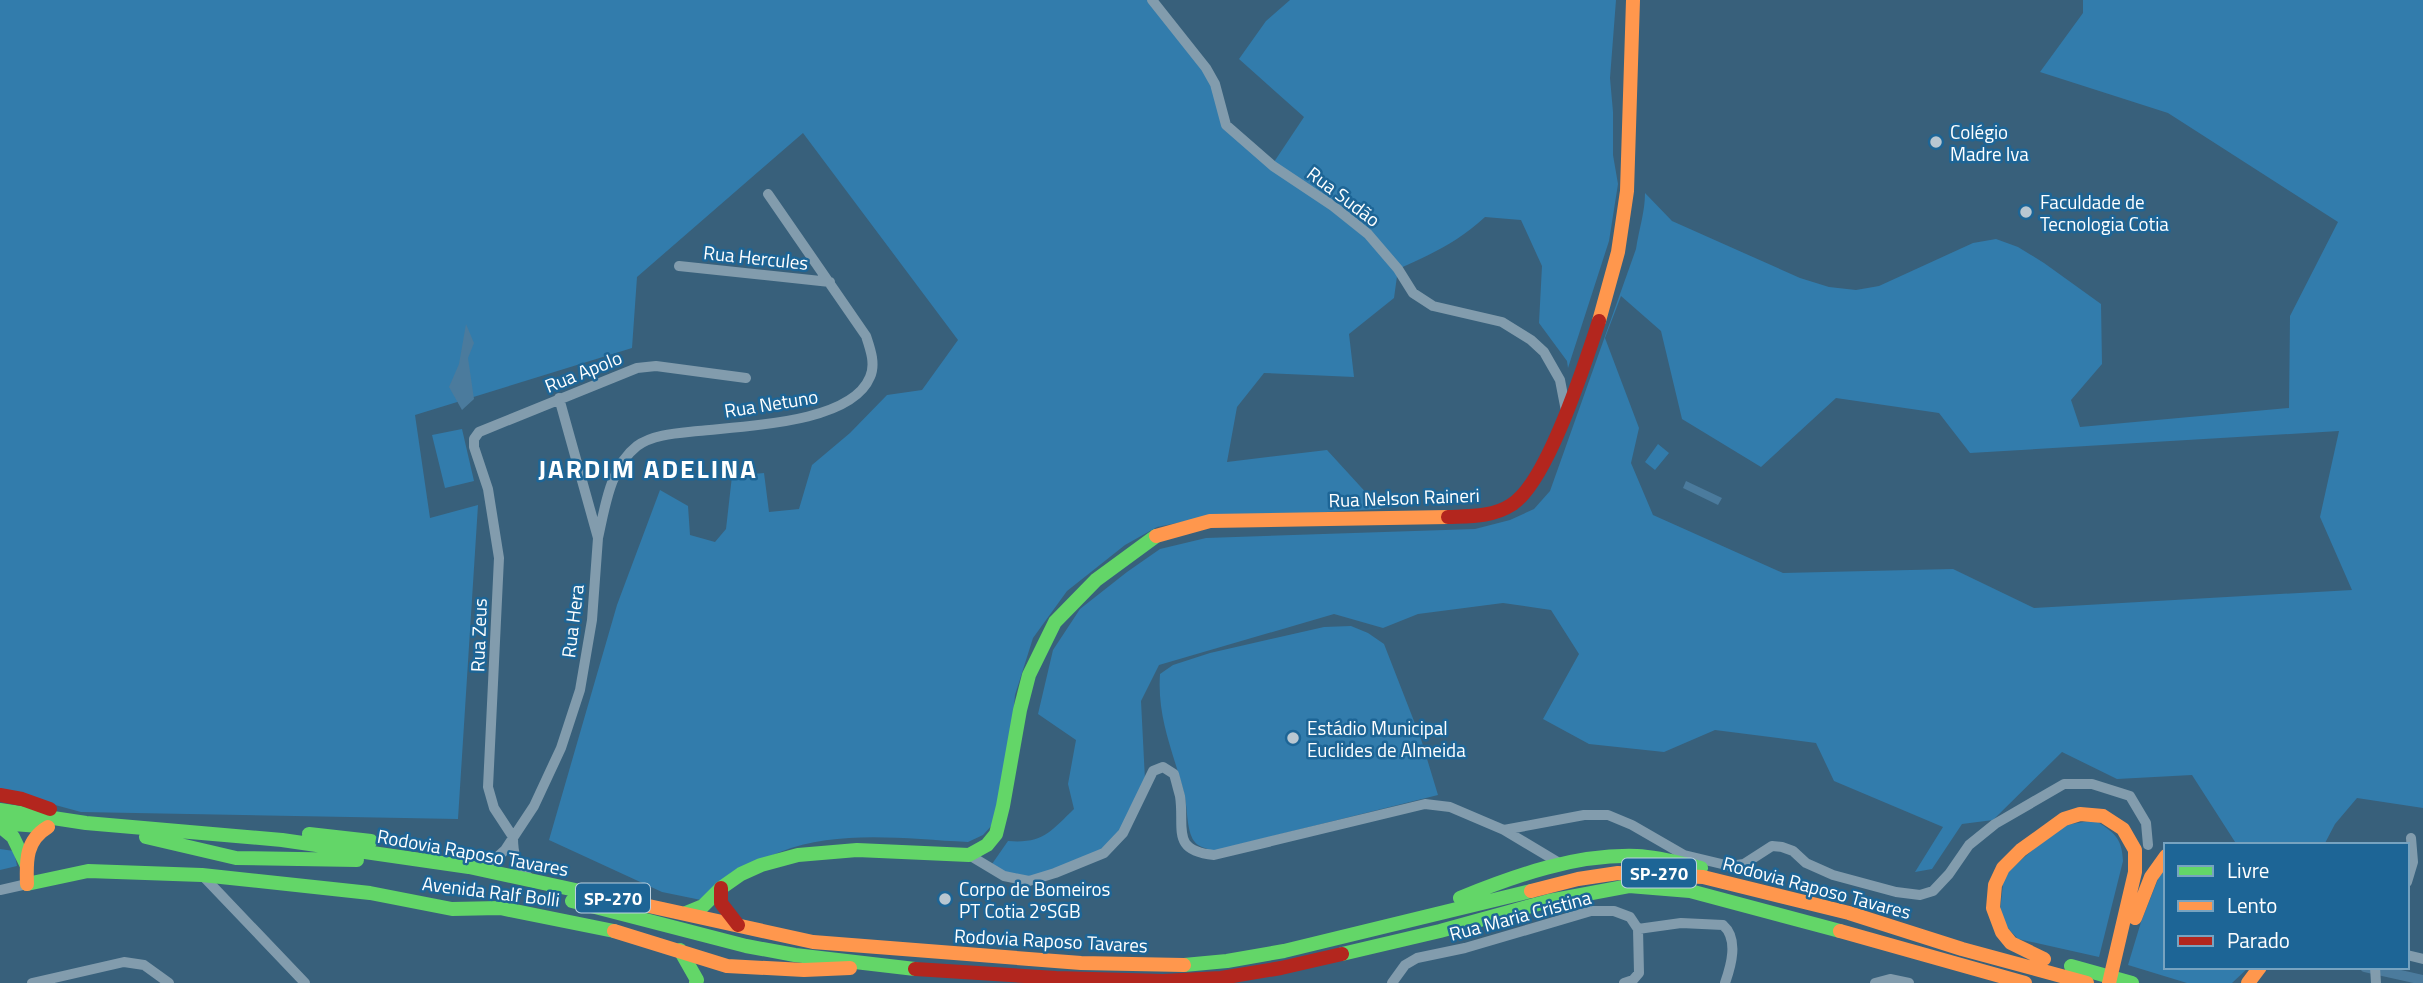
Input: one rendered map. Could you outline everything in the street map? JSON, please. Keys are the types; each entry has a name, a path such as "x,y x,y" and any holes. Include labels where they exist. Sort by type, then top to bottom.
{"main road":[{"name":"Rua Nelson Raineri","path":"969,855 987,845 996,834 1029,675 1055,622 1072,602 1119,561 1156,536 1210,522 1475,516 1499,512 1519,501 1532,486 1566,411 1602,314 1619,253 1631,141 1630,30 1633,0"},
{"path":"0,795 22,799 86,823"},
{"name":"Rodovia Raposo Tavares","path":"0,810 86,823 216,833 473,867 813,942 1081,963 1186,965 1227,961 1284,951 1578,879 1618,873 1703,877 1849,913 1962,949 2087,983"},
{"path":"2044,959 2011,943 2002,932 1993,908 1995,885 2004,868 2021,850 2064,819 2080,814 2103,816 2123,829 2135,850 2135,872 2117,983"},
{"path":"0,825 48,827"},
{"path":"0,825 13,837 26,864"},
{"path":"27,884 26,864 32,839 39,831 48,827"},
{"name":"Rodovia Raposo Tavares","path":"48,827 146,838 236,858 361,860 519,887 746,946 890,967 1115,980 1221,978 1280,968 1549,901 1629,886 1690,891 1742,903 2025,983"},
{"path":"685,913 703,906 721,888 741,874 761,865 798,855 857,850 969,855"},
{"path":"1412,920 1516,876 1562,864 1626,856 1662,858 1755,882 1780,894"},
{"path":"2109,983 2150,877 2164,858"},
{"name":"Avenida Ralf Bolli","path":"27,884 88,871 202,875 370,893 452,909 500,908 587,925 680,950 727,966 769,969 890,967"},
{"path":"721,888 721,903 738,925"},
{"path":"1849,913 2044,959 2132,983"},
{"path":"680,950 697,981 717,962"}],"street":[{"name":"Rua Sudão","path":"1152,0 1206,68 1215,84 1226,125 1273,166 1333,206 1368,234 1398,269 1413,293 1433,306 1502,322 1531,340 1544,352 1560,380 1566,411"},
{"name":"Rua Netuno","path":"598,538 617,470 637,446 668,434 800,418 833,410 856,396 871,377 872,355 866,336 768,194"},
{"name":"Rua Hercules","path":"679,267 830,282"},
{"name":"Rua Apolo","path":"479,432 637,368 656,366 746,378"},
{"name":"Rua Hera","path":"473,867 494,860 505,850 534,806 555,760 580,690 592,620 598,538 559,398"},
{"name":"Rua Zeus","path":"479,432 474,439 474,447 488,489 499,558 488,787 494,808 513,837 513,852 517,865 529,879"},
{"path":"969,855 1004,876 1029,881 1104,853 1123,833 1153,771 1164,767 1174,774 1180,796 1184,844 1197,854 1214,855 1240,850 1425,804 1450,807 1504,830 1562,864"},
{"path":"1504,830 1584,815 1608,815 1632,825 1684,855 1730,866 1744,864 1772,846 1782,847 1793,851 1806,863 1833,875 1896,892 1920,895 1933,891 1949,874 1969,845 1996,824 2064,784 2092,784 2130,796 2146,823 2148,845"},
{"path":"2409,875 2413,862 2411,838"},
{"path":"202,875 305,983"},
{"name":"Avenida Ralf Bolli","path":"0,890 27,884"},
{"name":"Rua Maria Cristina","path":"1392,983 1405,965 1417,958 1465,948 1591,911 1614,911 1630,917 1638,929"},
{"path":"1624,983 1633,980 1639,973 1638,929 1703,923 1723,925 1731,936 1732,962 1725,983"},
{"path":"32,983 124,962 144,965 169,983"},
{"path":"1875,983 1890,979 1909,983"}],"shaded area":[{"path":"0,0 1152,0 1206,68 1226,125 1274,162 1304,117 1239,59 1266,21 1290,0 1616,0 1610,78 1613,155 1618,184 1609,241 1568,368 1567,361 1539,323 1542,266 1521,220 1485,217 1444,247 1398,269 1394,298 1349,334 1354,377 1264,373 1237,407 1227,462 1327,450 1381,509 1197,519 1157,527 1125,545 1067,591 1033,638 1015,695 1007,783 993,824 983,835 968,842 873,837 826,840 802,845 759,862 701,900 662,892 549,840 617,605 660,490 688,506 690,535 715,542 726,529 732,476 764,473 769,512 799,509 812,465 850,433 887,395 922,390 958,340 803,133 637,277 632,348 415,415 430,518 478,505 458,819 81,812 0,790"},
{"path":"2083,0 2423,0 2423,808 2357,798 2335,824 2325,843 2236,843 2192,775 2117,779 2062,752 1993,820 1962,824 1932,869 1915,872 1943,827 1834,781 1816,743 1715,730 1664,752 1589,744 1543,719 1579,654 1551,610 1503,603 1418,614 1383,628 1334,614 1159,665 1141,701 1145,780 1122,832 1103,851 1028,879 1003,874 992,864 1008,841 1038,838 1052,830 1074,809 1068,784 1076,740 1038,714 1053,650 1080,609 1160,549 1206,538 1475,529 1510,520 1534,509 1550,491 1636,249 1645,193 1672,221 1800,278 1829,287 1856,290 1879,286 1973,243 1996,239 2018,247 2101,304 2102,364 2071,400 2080,427 2289,408 2290,316 2338,222 2168,113 2040,72 2083,13","holes":["1621,296 1661,331 1682,419 1761,467 1836,398 1939,413 1970,453 2339,431 2320,517 2352,590 2034,608 1953,569 1783,573 1653,515 1631,463 1639,428 1605,338"]},
{"path":"466,324 474,343 468,358 474,399 462,410 449,387 459,364"},
{"path":"462,429 474,481 445,488 432,435"},
{"path":"1658,444 1669,453 1655,470 1645,462"},
{"path":"1686,481 1722,498 1718,505 1683,488"},
{"name":"Estádio Municipal Euclides de Almeida","path":"1351,626 1384,644 1421,739 1438,795 1213,851 1198,845 1190,831 1184,793 1163,720 1160,674 1173,665 1210,653 1324,627"},
{"path":"2095,820 2116,836 2121,846 2123,861 2099,957 2018,939 2004,924 2000,911 2004,875 2060,826"},
{"path":"0,849 14,851 17,866 0,870"},
{"path":"2164,864 2164,969 2247,969 2232,983 2187,983 2128,965 2141,922"}],"waterway":[{"path":"2374,969 2423,980"}],"traffic: fast":[{"path":"686,913 703,906 721,888 741,874 761,865 798,855 857,850 969,855 987,845 996,834 1003,806 1029,675 1055,622 1096,580 1156,536"},
{"path":"0,810 86,823 282,840 469,867 635,903"},
{"path":"0,823 39,826"},
{"path":"0,826 13,837 26,864"},
{"path":"309,834 371,841"},
{"path":"146,837 236,858 357,860"},
{"path":"1460,898 1525,874 1591,858 1645,857 1701,868"},
{"path":"27,884 88,871 202,875 370,893 452,909 500,908 614,931"},
{"path":"1342,954 1549,901 1629,886 1690,891 1840,931"},
{"path":"1184,965 1284,951 1531,891"},
{"path":"572,901 746,946 795,955 915,969"},
{"path":"680,950 697,980 696,983"},
{"path":"2071,966 2132,983"}],"traffic: slow":[{"path":"1599,321 1618,252 1627,191 1633,0"},
{"path":"1156,536 1210,521 1448,517"},
{"path":"2044,959 2011,943 2002,932 1993,908 1995,885 2003,868 2021,850 2064,819 2080,814 2103,816 2123,829 2135,850 2135,872 2109,983"},
{"path":"27,884 27,859 31,844 48,827"},
{"path":"2135,918 2151,877 2164,859"},
{"path":"1531,891 1578,879 1618,873 1703,877 1849,913 1962,949 2087,983"},
{"path":"635,903 813,942 1081,963 1184,965"},
{"path":"614,931 727,966 804,970 850,968"},
{"path":"1840,931 2025,983"},
{"path":"2248,983 2258,969"}],"traffic: jam":[{"path":"1448,517 1497,512 1525,493 1551,449 1599,321"},
{"path":"0,795 50,809"},
{"path":"721,888 721,903 738,925"},
{"path":"915,969 1056,978 1163,981 1221,978 1342,954"}],"place":[{"name":"Colégio Madre Iva","path":"1936,142"},
{"name":"Faculdade de Tecnologia Cotia","path":"2026,212"},
{"name":"Estádio Municipal Euclides de Almeida","path":"1293,738"},
{"name":"Corpo de Bomeiros PT Cotia 2ºSGB","path":"945,899"}],"district":[{"name":"JARDIM ADELINA","path":"648,468"}]}
